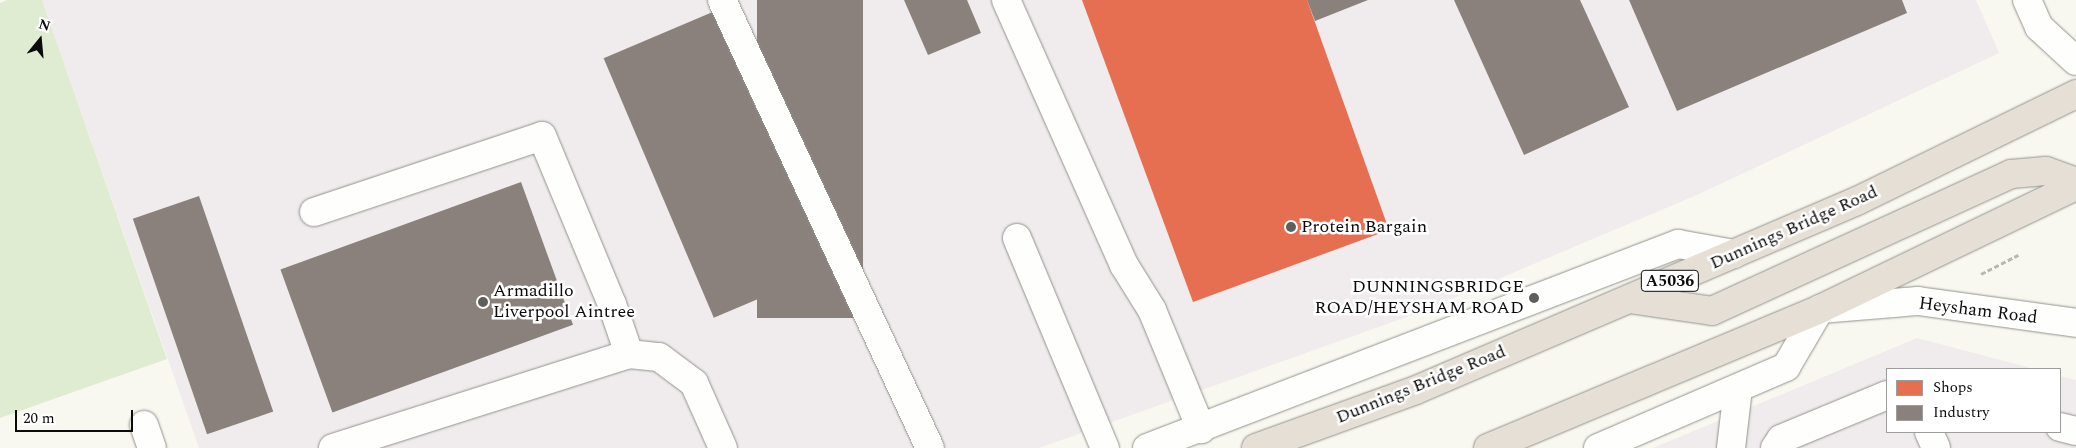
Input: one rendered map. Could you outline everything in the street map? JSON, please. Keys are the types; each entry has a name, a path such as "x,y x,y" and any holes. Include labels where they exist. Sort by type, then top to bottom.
{"highway":[{"name":"Dunnings Bridge Road","path":"1256,448 1416,390 1857,201 2076,94"},
{"path":"1629,299 1712,311 2011,174 2046,171 2076,182"},
{"path":"1488,448 1820,309 2076,186"}],"street":[{"path":"722,0 930,448"},
{"path":"1006,0 1124,265 1152,310 1201,430"},
{"path":"2027,0 2039,27 2076,61"},
{"path":"314,212 542,136 612,304 629,354"},
{"path":"1016,238 1105,448"},
{"path":"1147,448 1201,430 1678,244 1734,254"},
{"path":"1556,293 1568,325"},
{"name":"Heysham Road","path":"1820,309 1918,301 2076,324"},
{"path":"1598,448 1786,367 1820,309"},
{"path":"333,448 629,354 659,357 694,383 723,448"},
{"path":"1731,448 1738,388"},
{"path":"1775,448 1781,439 1886,395"},
{"path":"2061,426 2076,431"},
{"path":"1929,433 1936,448"}],"shaded area":[{"path":"42,0 1976,0 1999,53 1697,195 1415,314 1039,448 199,448"},
{"path":"1917,338 2031,368 1886,368 1886,433 2061,433 2061,376 2076,380 2076,448 1653,448"}],"green space":[{"path":"7,0 42,0 167,359 0,418 0,3"}],"building: Shops":[{"path":"1082,0 1307,0 1389,230 1193,302"}],"building: Industry":[{"path":"757,0 863,0 863,318 757,318"},
{"path":"904,0 967,0 981,33 928,55"},
{"path":"1307,0 1368,0 1315,21"},
{"path":"1454,0 1580,0 1629,107 1524,155"},
{"path":"1629,0 1902,0 1907,13 1677,111"},
{"path":"715,11 825,271 714,318 604,58"},
{"path":"521,182 573,325 332,412 280,270"},
{"path":"199,196 273,412 207,434 133,219"}],"place":[{"name":"Protein Bargain","path":"1291,227"},
{"name":"DUNNINGSBRIDGE ROAD/HEYSHAM ROAD","path":"1534,298"},
{"name":"Armadillo Liverpool Aintree","path":"483,302"}]}
